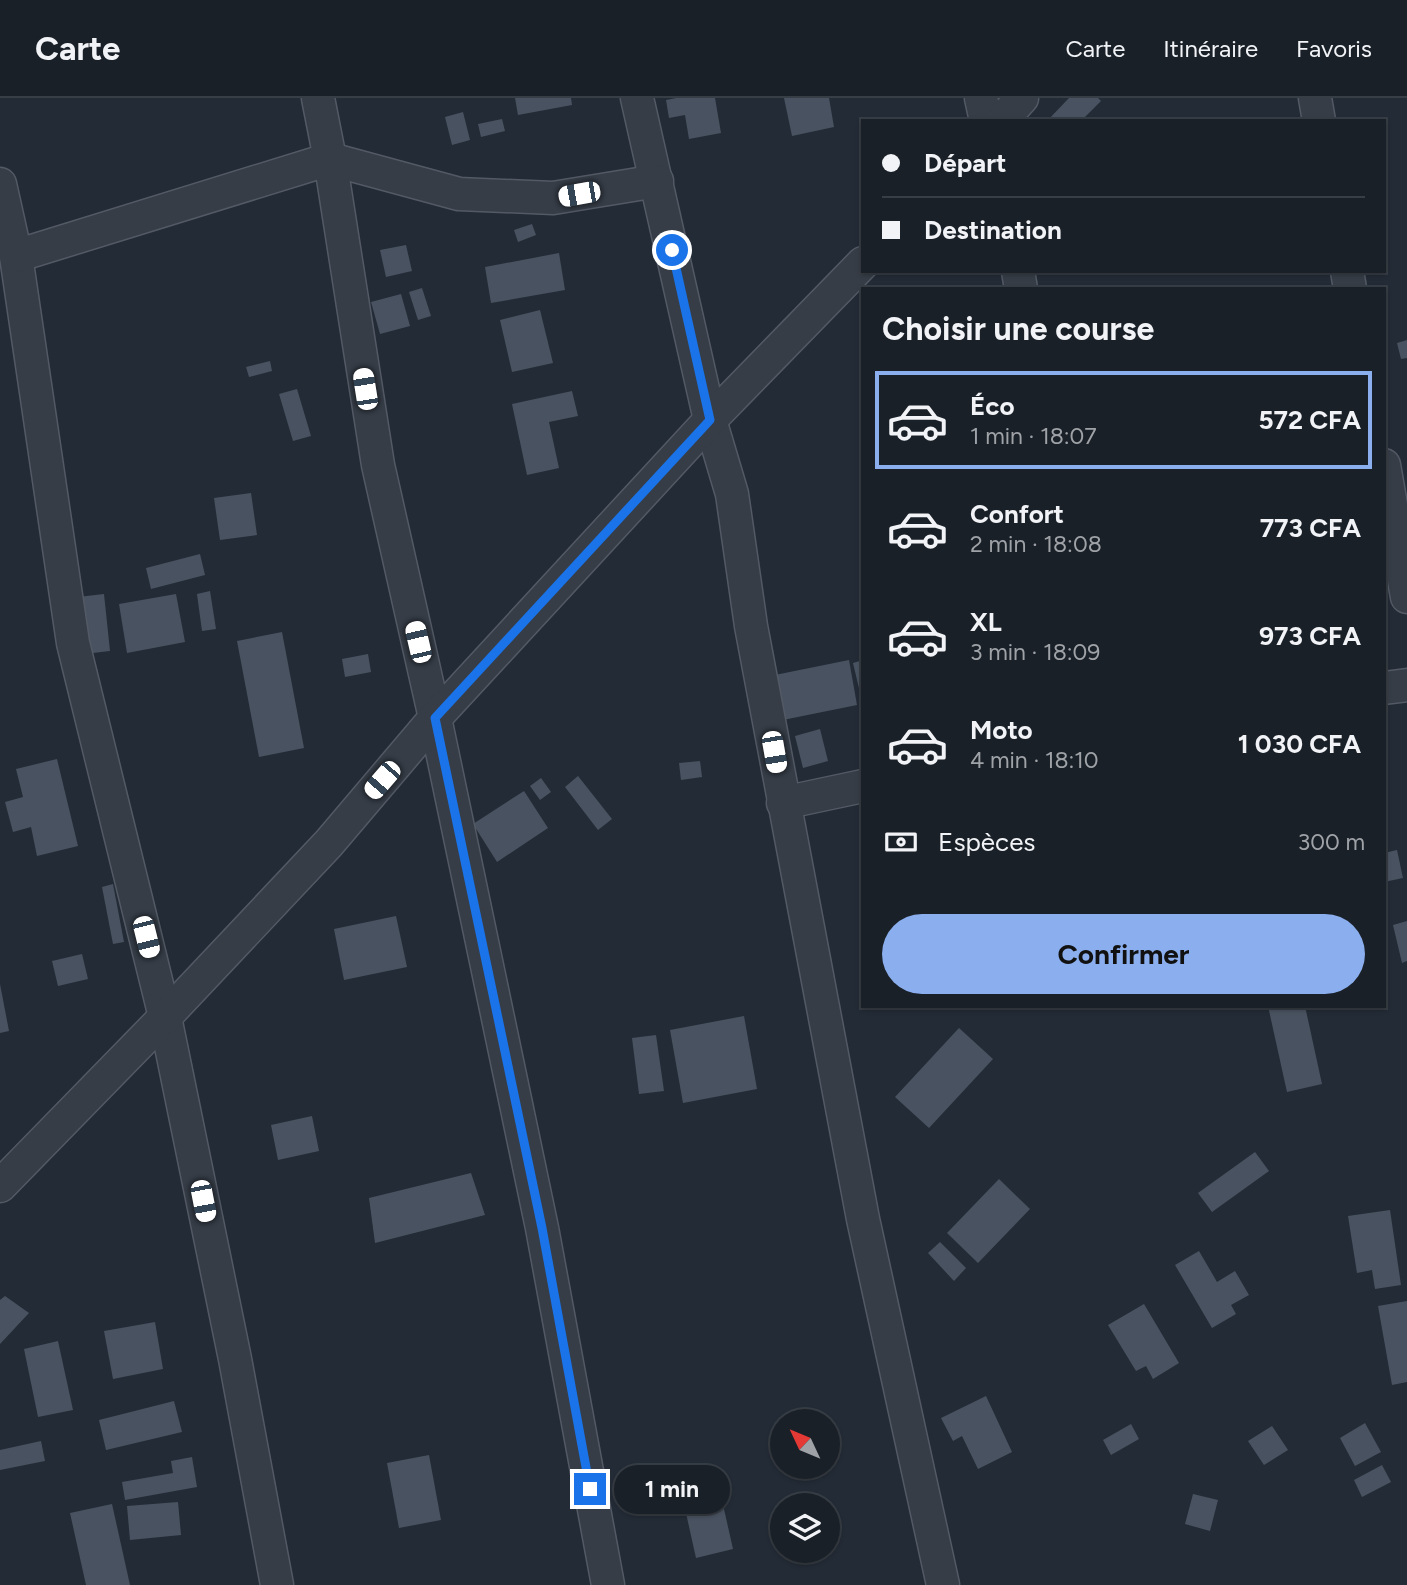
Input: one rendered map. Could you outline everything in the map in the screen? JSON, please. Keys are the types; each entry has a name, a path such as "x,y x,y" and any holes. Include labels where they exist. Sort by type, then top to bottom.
{"street":[{"path":"318,98 378,464 435,718 542,1228 608,1585"},
{"path":"637,98 710,420 732,494 751,626 863,1219 943,1585"},
{"path":"981,98 986,119"},
{"path":"1003,119 1022,98"},
{"path":"1315,98 1319,119"},
{"path":"16,256 330,159 459,194 553,198 657,180"},
{"path":"0,184 16,256 73,643 165,1017 235,1359 277,1585"},
{"path":"0,1186 329,843 435,718 710,420 861,265"},
{"path":"1386,476 1407,597"},
{"path":"1386,688 1407,685"},
{"path":"783,803 861,786"}],"building":[{"path":"515,98 571,98 572,105 518,115"},
{"path":"715,98 721,133 689,139 685,115 669,118 666,100"},
{"path":"784,98 829,98 834,127 792,136"},
{"path":"1069,98 1098,98 1101,101 1083,119 1049,119"},
{"path":"463,112 470,140 452,145 445,117"},
{"path":"502,119 505,131 481,137 478,124"},
{"path":"532,224 536,235 518,242 514,230"},
{"path":"406,245 412,271 386,277 380,250"},
{"path":"559,253 565,290 491,303 485,267"},
{"path":"422,288 431,316 418,320 409,292"},
{"path":"401,294 410,326 380,334 371,302"},
{"path":"540,310 553,363 512,372 500,320"},
{"path":"1407,340 1407,358 1401,359 1397,343"},
{"path":"270,361 272,371 249,377 246,367"},
{"path":"297,389 311,436 293,441 279,394"},
{"path":"572,391 578,416 549,422 559,468 527,475 512,404"},
{"path":"251,493 257,535 220,540 214,498"},
{"path":"200,554 205,575 151,589 146,568"},
{"path":"210,591 216,629 202,631 197,594"},
{"path":"104,594 110,651 84,654 78,597"},
{"path":"176,594 185,642 127,653 119,604"},
{"path":"282,632 304,748 259,757 237,641"},
{"path":"368,654 371,672 345,677 342,659"},
{"path":"849,660 857,705 773,722 765,677"},
{"path":"861,661 861,697 853,663"},
{"path":"820,729 828,761 803,768 795,736"},
{"path":"57,759 78,846 37,856 31,827 13,832 5,802 23,797 16,769"},
{"path":"700,761 702,777 681,780 679,763"},
{"path":"578,776 612,819 598,830 565,787"},
{"path":"541,778 551,792 540,800 530,786"},
{"path":"524,791 548,828 497,862 473,824"},
{"path":"1397,850 1403,878 1386,882 1386,853"},
{"path":"113,884 124,942 113,944 102,887"},
{"path":"396,916 407,967 344,980 334,929"},
{"path":"1407,921 1407,961 1402,963 1393,925"},
{"path":"82,954 88,979 58,986 52,961"},
{"path":"0,984 9,1031 0,1033"},
{"path":"1268,1008 1305,1008 1322,1084 1287,1092"},
{"path":"744,1016 757,1089 683,1103 670,1030"},
{"path":"959,1028 993,1059 929,1128 895,1097"},
{"path":"656,1035 664,1091 639,1094 632,1038"},
{"path":"312,1116 319,1151 278,1160 271,1125"},
{"path":"1255,1152 1269,1171 1212,1212 1198,1193"},
{"path":"471,1173 485,1215 375,1243 369,1198"},
{"path":"999,1179 1030,1209 978,1263 947,1233"},
{"path":"1390,1210 1401,1285 1375,1289 1372,1270 1357,1273 1348,1216"},
{"path":"940,1242 966,1268 954,1281 928,1253"},
{"path":"1199,1251 1217,1282 1235,1271 1249,1295 1231,1305 1236,1314 1212,1328 1175,1265"},
{"path":"5,1296 29,1313 0,1344 0,1300"},
{"path":"1407,1301 1407,1382 1392,1385 1378,1306"},
{"path":"1144,1304 1179,1363 1153,1379 1146,1366 1136,1371 1108,1325"},
{"path":"155,1322 163,1369 113,1379 104,1331"},
{"path":"58,1341 73,1410 38,1417 24,1349"},
{"path":"986,1396 1012,1452 978,1469 962,1436 953,1441 941,1418"},
{"path":"174,1401 182,1432 106,1450 99,1420"},
{"path":"1365,1423 1381,1452 1355,1466 1340,1438"},
{"path":"1131,1424 1139,1439 1111,1455 1103,1440"},
{"path":"1272,1426 1288,1450 1264,1465 1248,1441"},
{"path":"41,1441 45,1461 0,1470 0,1450"},
{"path":"429,1455 441,1520 399,1528 387,1463"},
{"path":"192,1457 197,1487 125,1500 122,1482 173,1473 171,1461"},
{"path":"1382,1465 1391,1482 1362,1497 1354,1480"},
{"path":"719,1487 733,1549 696,1558 682,1495"},
{"path":"1193,1494 1218,1500 1210,1531 1185,1524"},
{"path":"178,1502 181,1535 130,1540 127,1506"},
{"path":"112,1504 130,1585 86,1585 70,1513"}],"route":[{"path":"590,1489 542,1228 435,718 710,420 672,250"}]}
